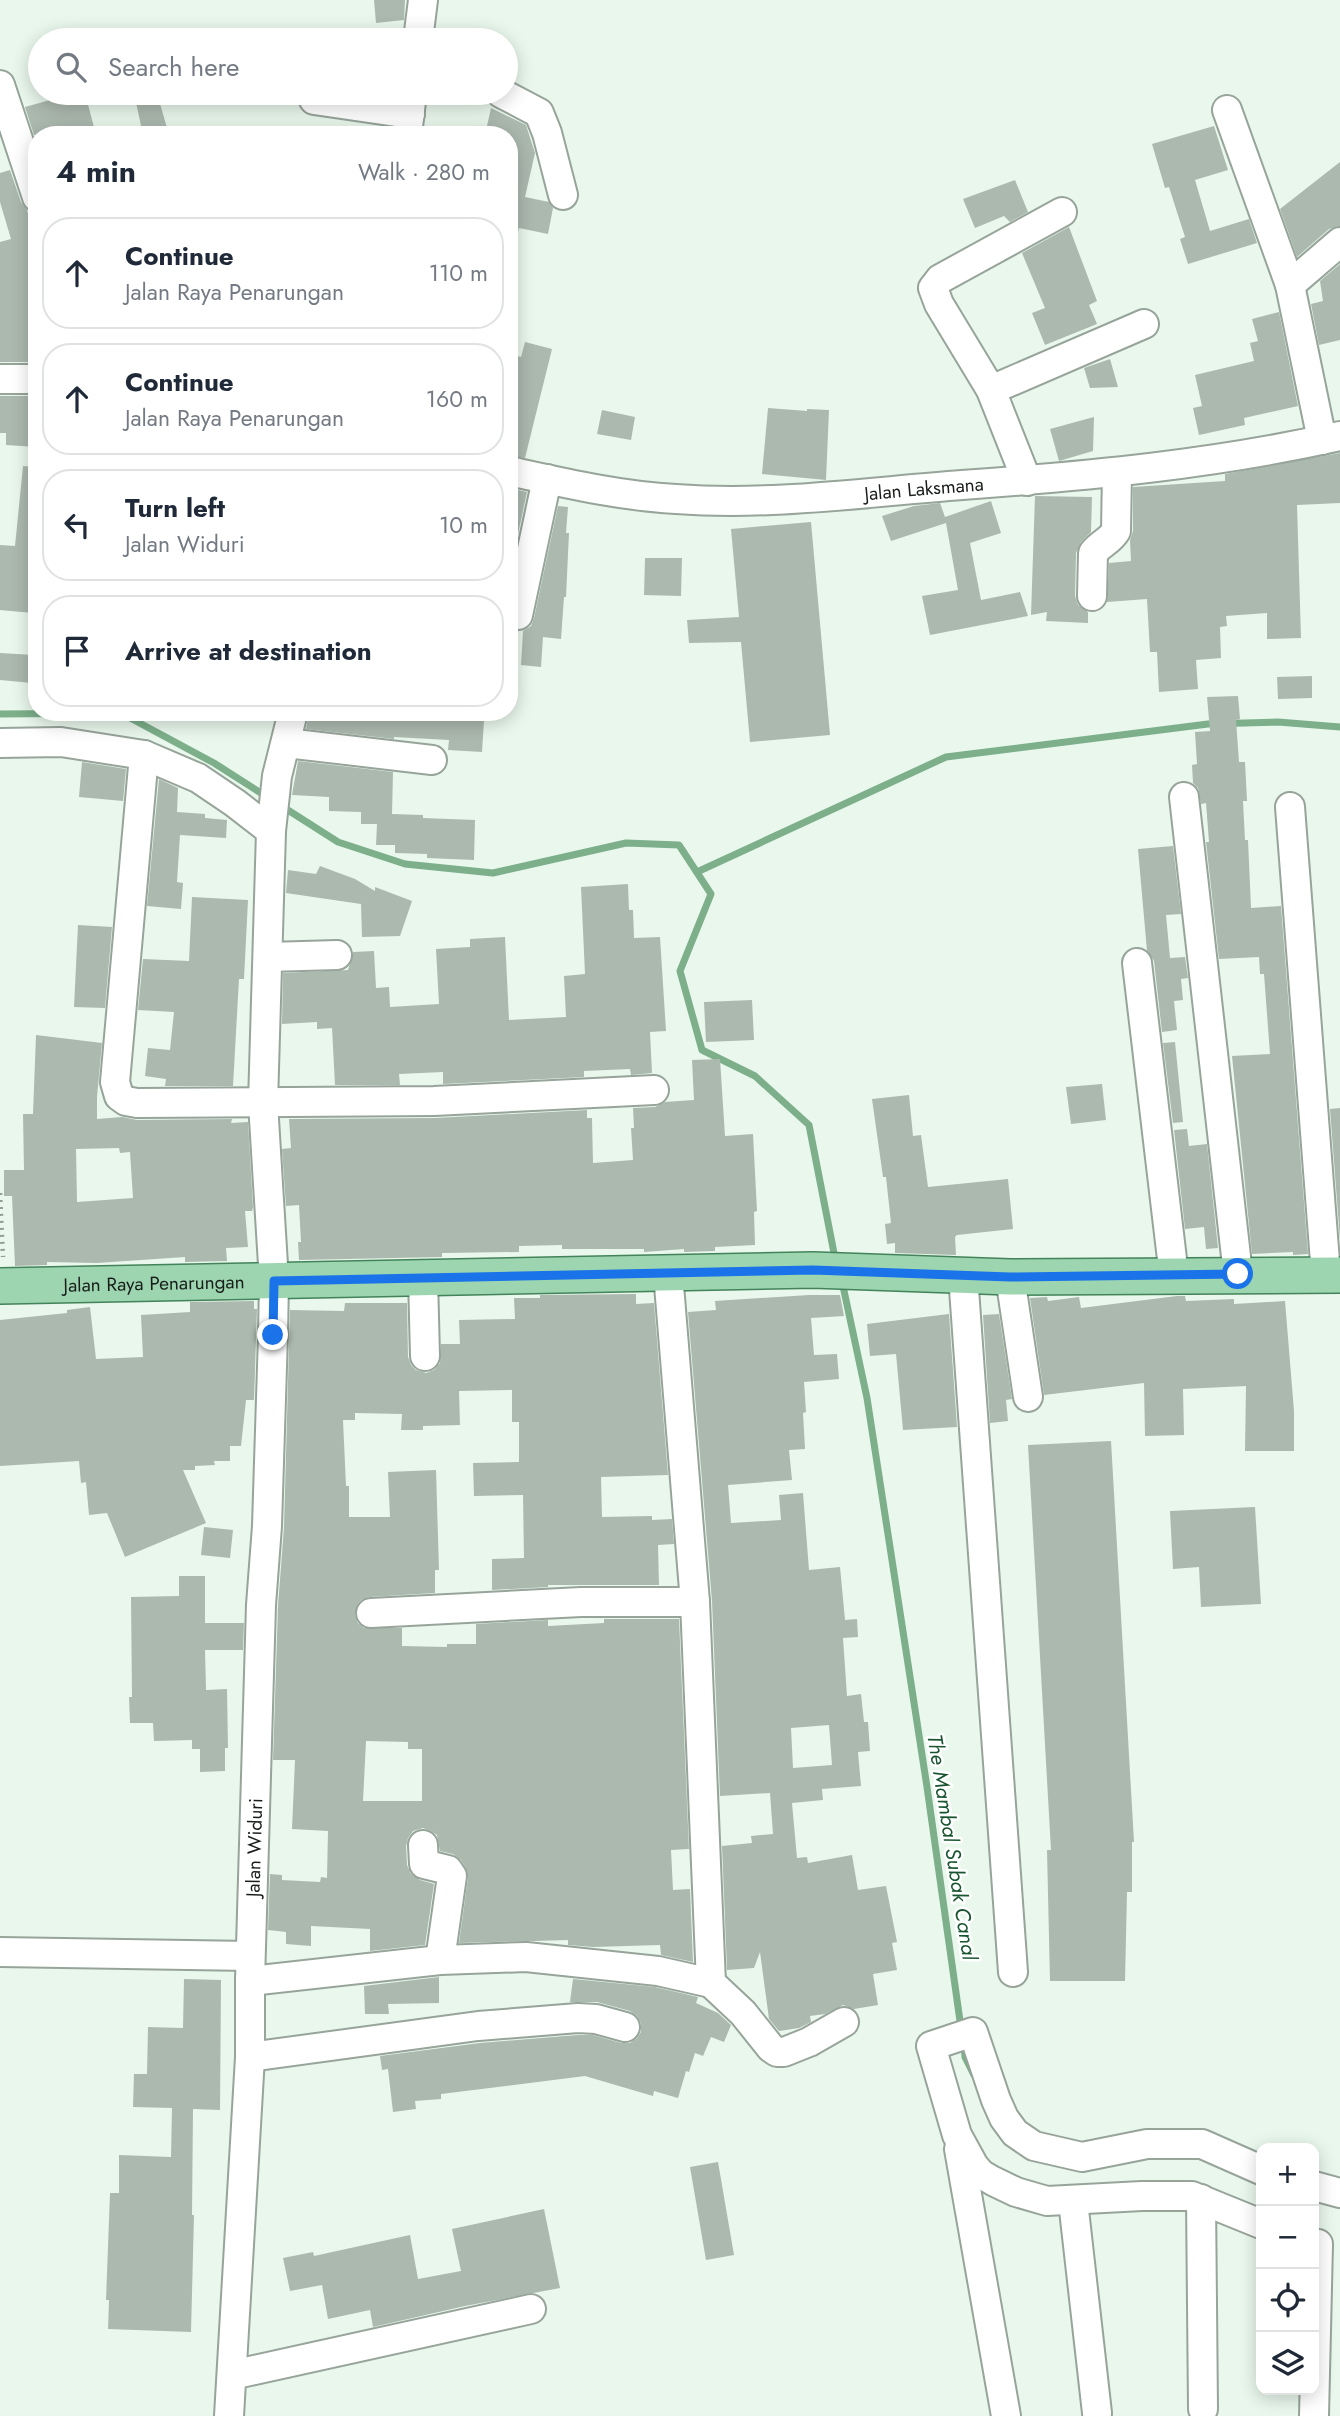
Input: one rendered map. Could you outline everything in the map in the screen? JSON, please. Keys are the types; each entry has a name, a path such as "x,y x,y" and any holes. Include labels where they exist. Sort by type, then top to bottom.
{"main road":[{"name":"Jalan Raya Penarungan","path":"2,1286 830,1270 1010,1277 1333,1275"}],"street":[{"path":"420,28 424,0"},
{"path":"0,85 28,170"},
{"path":"518,102 539,113 564,195"},
{"path":"348,105 409,114"},
{"path":"1227,110 1290,285 1331,438"},
{"path":"1027,481 992,390 939,304 934,294 934,285 940,279 1062,212"},
{"path":"1290,285 1340,242"},
{"path":"992,390 1144,324"},
{"path":"0,379 28,379"},
{"name":"Jalan Laksmana","path":"518,473 619,493 675,499 726,501 830,498 1117,472 1258,452 1331,438"},
{"path":"1092,596 1093,553 1111,539 1116,531 1117,472"},
{"path":"518,610 547,479"},
{"name":"Jalan Widuri","path":"229,2416 250,2057 250,1968 261,1605 267,1526 274,1281 263,1103 272,826 277,776 291,721"},
{"path":"0,743 61,742 144,755 198,778 272,826"},
{"path":"286,743 432,760"},
{"path":"144,755 116,1090 126,1101 434,1101 654,1090"},
{"path":"1184,797 1238,1274"},
{"path":"1290,807 1333,1275"},
{"path":"268,957 337,955"},
{"path":"1137,963 1174,1276"},
{"path":"668,1273 695,1602 711,1983"},
{"path":"963,1275 1013,1972"},
{"path":"1010,1277 1028,1397"},
{"path":"423,1278 425,1356"},
{"path":"372,1613 569,1602 695,1602"},
{"path":"423,1845 424,1864 448,1870 452,1876 440,1960"},
{"path":"0,1952 250,1968 526,1957 556,1959 658,1971 711,1983 743,2013 777,2052 809,2042 844,2022"},
{"path":"250,2057 478,2026 586,2018 625,2027"},
{"path":"1006,2416 957,2136 931,2046 973,2032 1004,2118 1015,2133 1034,2146 1082,2157 1147,2144 1202,2144 1256,2168"},
{"path":"957,2136 981,2174 1016,2192 1047,2200 1073,2201 1175,2194 1201,2199 1256,2222"},
{"path":"1319,2187 1340,2193"},
{"path":"1201,2199 1203,2409"},
{"path":"1073,2201 1097,2413"},
{"path":"1314,2416 1324,2245"},
{"path":"232,2375 531,2309"}],"path":[{"path":"0,1193 2,1286"}],"building":[{"path":"374,0 405,0 404,20 376,23"},
{"path":"88,105 94,126 31,126 25,107"},
{"path":"137,105 160,105 166,126 141,126"},
{"path":"491,108 526,125 535,153 525,197 549,202 553,208 548,234 519,228 518,232 518,126 487,126"},
{"path":"1214,126 1228,170 1195,180 1210,231 1249,219 1257,243 1188,264 1180,239 1185,237 1169,187 1165,188 1152,144"},
{"path":"1340,162 1340,226 1329,229 1297,257 1280,209"},
{"path":"10,170 28,213 28,362 0,362 0,242 11,239 0,202 0,173"},
{"path":"1015,180 1028,212 1010,222 1004,216 975,228 963,199"},
{"path":"1069,227 1097,301 1089,305 1097,324 1045,345 1032,313 1045,308 1022,253"},
{"path":"1340,264 1340,340 1319,345 1311,304 1323,301 1320,281"},
{"path":"1279,312 1298,406 1244,418 1245,425 1199,435 1193,408 1202,406 1195,375 1254,361 1250,343 1258,341 1252,319"},
{"path":"525,342 552,349 525,458 518,457 518,356 521,357"},
{"path":"1110,359 1118,387 1090,388 1084,368"},
{"path":"0,396 28,396 28,446 6,445 6,433 0,433"},
{"path":"768,408 829,410 826,480 762,474"},
{"path":"602,410 635,417 631,440 597,434"},
{"path":"1094,417 1093,451 1059,461 1050,429"},
{"path":"1340,453 1340,503 1297,505 1301,638 1267,639 1267,613 1226,616 1227,626 1220,627 1221,658 1196,660 1198,689 1159,692 1157,652 1150,652 1147,599 1107,602 1109,563 1131,561 1133,487 1225,481 1225,474"},
{"path":"23,466 28,466 28,613 0,610 0,545 15,546"},
{"path":"518,490 527,492 518,534"},
{"path":"1035,496 1092,497 1091,532 1081,542 1076,553 1075,596 1078,605 1088,612 1088,623 1046,621 1047,612 1031,615"},
{"path":"991,501 1001,533 970,543 981,600 1020,592 1028,616 930,635 922,596 958,590 946,523 891,541 882,516 914,506 940,503 945,517"},
{"path":"558,506 568,507 566,533 569,533 561,639 543,637 541,667 521,665 523,631 531,626 534,618"},
{"path":"811,522 830,735 750,742 741,642 689,643 687,620 739,617 731,529"},
{"path":"645,558 682,558 681,596 644,595"},
{"path":"0,653 28,655 28,683 0,680"},
{"path":"1312,676 1312,698 1278,699 1277,677"},
{"path":"1238,696 1240,719 1236,720 1239,762 1245,762 1247,801 1243,801 1251,908 1281,906 1308,1254 1252,1254 1232,1056 1270,1054 1264,974 1260,974 1259,957 1219,959 1206,842 1209,842 1206,803 1201,804 1198,788 1193,783 1192,765 1197,764 1195,732 1210,731 1207,697"},
{"path":"307,721 484,721 482,752 448,750 449,740 394,739 306,729"},
{"path":"298,761 393,772 392,814 475,820 474,860 427,858 427,854 395,853 395,845 376,845 377,824 361,824 361,812 329,811 329,797 292,795"},
{"path":"82,762 126,769 123,801 79,797"},
{"path":"159,779 178,788 177,812 205,814 205,818 227,820 226,838 180,835 177,882 183,883 181,909 147,906"},
{"path":"1173,846 1181,914 1166,915 1170,958 1185,957 1188,978 1181,979 1183,1000 1174,1001 1177,1030 1162,1032 1154,961 1147,951 1138,849"},
{"path":"320,866 355,879 375,891 375,887 412,901 400,936 362,937 361,904 286,893 288,870 316,874"},
{"path":"628,884 634,938 660,937 666,1031 650,1032 652,1073 631,1075 630,1069 584,1071 584,1077 443,1084 443,1072 399,1074 400,1085 335,1085 332,1028 317,1029 317,1022 282,1024 283,973 348,970 353,952 374,951 376,988 389,987 390,1007 439,1004 436,949 470,947 470,939 505,937 509,1020 566,1017 564,976 585,974 581,887"},
{"path":"192,897 248,900 244,979 239,979 233,1086 165,1086 166,1079 145,1076 148,1048 170,1050 174,1012 138,1010 143,959 189,961"},
{"path":"78,925 112,927 105,1008 74,1007"},
{"path":"752,1000 754,1040 706,1042 704,1002"},
{"path":"36,1035 102,1043 97,1119 232,1119 231,1123 248,1122 253,1207 252,1211 245,1211 248,1247 226,1248 227,1261 185,1262 185,1257 97,1263 47,1262 47,1265 15,1266 12,1196 4,1196 4,1170 24,1170 23,1114 33,1114","holes":["119,1148 120,1153 130,1152 133,1198 77,1202 76,1149"]},
{"path":"1175,1042 1183,1122 1173,1123 1163,1043"},
{"path":"720,1059 725,1136 753,1134 757,1211 754,1212 755,1245 684,1252 684,1249 644,1252 644,1249 562,1249 562,1245 519,1246 519,1252 442,1253 442,1257 299,1260 299,1205 286,1206 282,1149 291,1148 289,1119 435,1118 587,1110 587,1118 592,1118 593,1163 633,1160 633,1108 694,1100 692,1060"},
{"path":"1102,1084 1106,1120 1071,1124 1066,1087"},
{"path":"909,1095 913,1136 921,1135 928,1187 1008,1179 1013,1229 957,1235 956,1255 895,1253 895,1243 887,1244 885,1224 891,1223 872,1099"},
{"path":"1340,1108 1340,1240 1330,1109"},
{"path":"1187,1129 1189,1146 1207,1144 1218,1248 1206,1249 1204,1227 1185,1229 1174,1130"},
{"path":"636,1294 636,1304 654,1303 668,1475 601,1477 602,1517 652,1516 652,1520 672,1519 674,1544 658,1545 659,1585 548,1585 492,1590 492,1559 524,1558 523,1495 474,1496 473,1463 519,1462 519,1422 512,1422 512,1390 459,1391 460,1425 423,1426 423,1430 401,1430 402,1414 355,1413 355,1420 343,1420 349,1517 390,1517 388,1472 436,1470 439,1570 435,1570 435,1593 369,1597 357,1605 355,1615 364,1628 402,1628 402,1646 447,1647 447,1644 476,1644 476,1624 548,1620 548,1626 604,1623 604,1619 679,1619 689,1849 671,1850 673,1890 690,1889 693,1962 661,1955 660,1945 593,1947 568,1945 568,1940 459,1943 468,1878 466,1868 453,1854 440,1851 437,1835 423,1828 413,1831 406,1846 407,1865 411,1874 434,1884 425,1945 370,1951 370,1929 311,1926 311,1946 286,1944 286,1932 268,1930 270,1874 282,1875 282,1880 320,1882 321,1877 327,1878 328,1831 292,1829 295,1760 273,1760 278,1606 284,1527 290,1310 344,1311 345,1303 407,1303 408,1357 416,1370 426,1373 434,1370 440,1363 441,1344 460,1344 459,1320 515,1319 514,1298 540,1298 540,1295","holes":["366,1741 408,1742 408,1749 422,1749 422,1801 363,1801"]},
{"path":"840,1295 844,1316 811,1318 814,1355 837,1354 839,1379 804,1382 805,1449 789,1450 792,1480 728,1485 731,1523 781,1520 779,1495 803,1493 809,1570 840,1567 845,1620 857,1619 858,1637 843,1638 847,1696 861,1694 864,1722 868,1722 870,1751 858,1752 861,1786 822,1789 823,1800 792,1803 797,1858 807,1857 808,1863 852,1855 858,1890 886,1886 897,1942 892,1943 897,1970 873,1974 878,2005 854,2009 843,2005 825,2014 810,2016 811,2022 799,2028 779,2031 769,2019 760,1952 754,1968 727,1970 722,1846 752,1843 751,1836 773,1834 770,1793 720,1796 712,1601 688,1312 716,1310 715,1301","holes":["829,1725 832,1765 793,1768 791,1728"]},
{"path":"1185,1296 1186,1301 1234,1299 1234,1304 1285,1301 1294,1411 1294,1451 1245,1451 1246,1386 1183,1389 1184,1435 1145,1436 1144,1383 1044,1395 1030,1298 1047,1297 1048,1301 1079,1297 1081,1308"},
{"path":"254,1301 254,1309 257,1309 254,1400 246,1400 241,1446 230,1446 230,1461 214,1461 215,1465 183,1470 206,1523 125,1557 107,1513 89,1515 86,1482 81,1483 79,1461 0,1466 0,1320 67,1313 67,1310 90,1307 96,1359 143,1357 141,1315 190,1312 190,1302"},
{"path":"949,1314 957,1427 903,1430 896,1354 870,1356 867,1324"},
{"path":"999,1314 1012,1399 1006,1400 1008,1421 990,1423 983,1315"},
{"path":"1111,1441 1134,1842 1132,1892 1127,1892 1125,1981 1050,1981 1047,1850 1051,1850 1028,1445"},
{"path":"1255,1507 1261,1604 1201,1607 1199,1567 1173,1569 1170,1511"},
{"path":"204,1527 233,1530 230,1558 201,1555"},
{"path":"179,1576 205,1576 205,1623 244,1623 243,1650 205,1650 206,1690 227,1689 228,1748 225,1748 225,1771 200,1772 200,1749 192,1749 192,1740 154,1741 153,1723 130,1723 131,1597 179,1596"},
{"path":"439,1977 439,2003 388,2004 389,2014 365,2014 364,1986"},
{"path":"184,1979 221,1980 220,2110 193,2109 191,2332 108,2329 109,2300 106,2300 110,2193 119,2193 119,2155 171,2157 172,2108 133,2107 134,2074 147,2074 148,2027 183,2028"},
{"path":"573,1979 655,1987 698,1997 696,2003 718,2013 731,2025 724,2042 711,2037 703,2056 695,2053 678,2098 654,2091 653,2096 585,2076 441,2094 441,2099 415,2101 416,2109 393,2112 388,2069 382,2070 380,2056 480,2043 578,2035 593,2035 621,2043 630,2043 637,2038 641,2032 641,2023 630,2011 597,2002 570,2002"},
{"path":"718,2162 734,2255 706,2260 690,2167"},
{"path":"544,2209 560,2288 373,2327 370,2310 328,2319 322,2285 290,2291 283,2258 313,2252 314,2256 410,2235 418,2279 461,2271 452,2229"}],"waterway":[{"name":"The Mambal Subak Canal","path":"0,714 28,714"},
{"name":"The Mambal Subak Canal","path":"136,721 214,763 267,797"},
{"path":"697,872 946,757 1208,724 1278,722 1340,727"},
{"name":"The Mambal Subak Canal","path":"280,805 338,842 405,864 493,873 626,843 679,845 711,894 680,971 702,1050 755,1076 809,1125 834,1253"},
{"name":"The Mambal Subak Canal","path":"843,1286 867,1398 961,2028"},
{"name":"The Mambal Subak Canal","path":"964,2044 965,2057 974,2075"}],"route":[{"path":"273,1335 274,1281 813,1270 1010,1277 1238,1274"}]}
